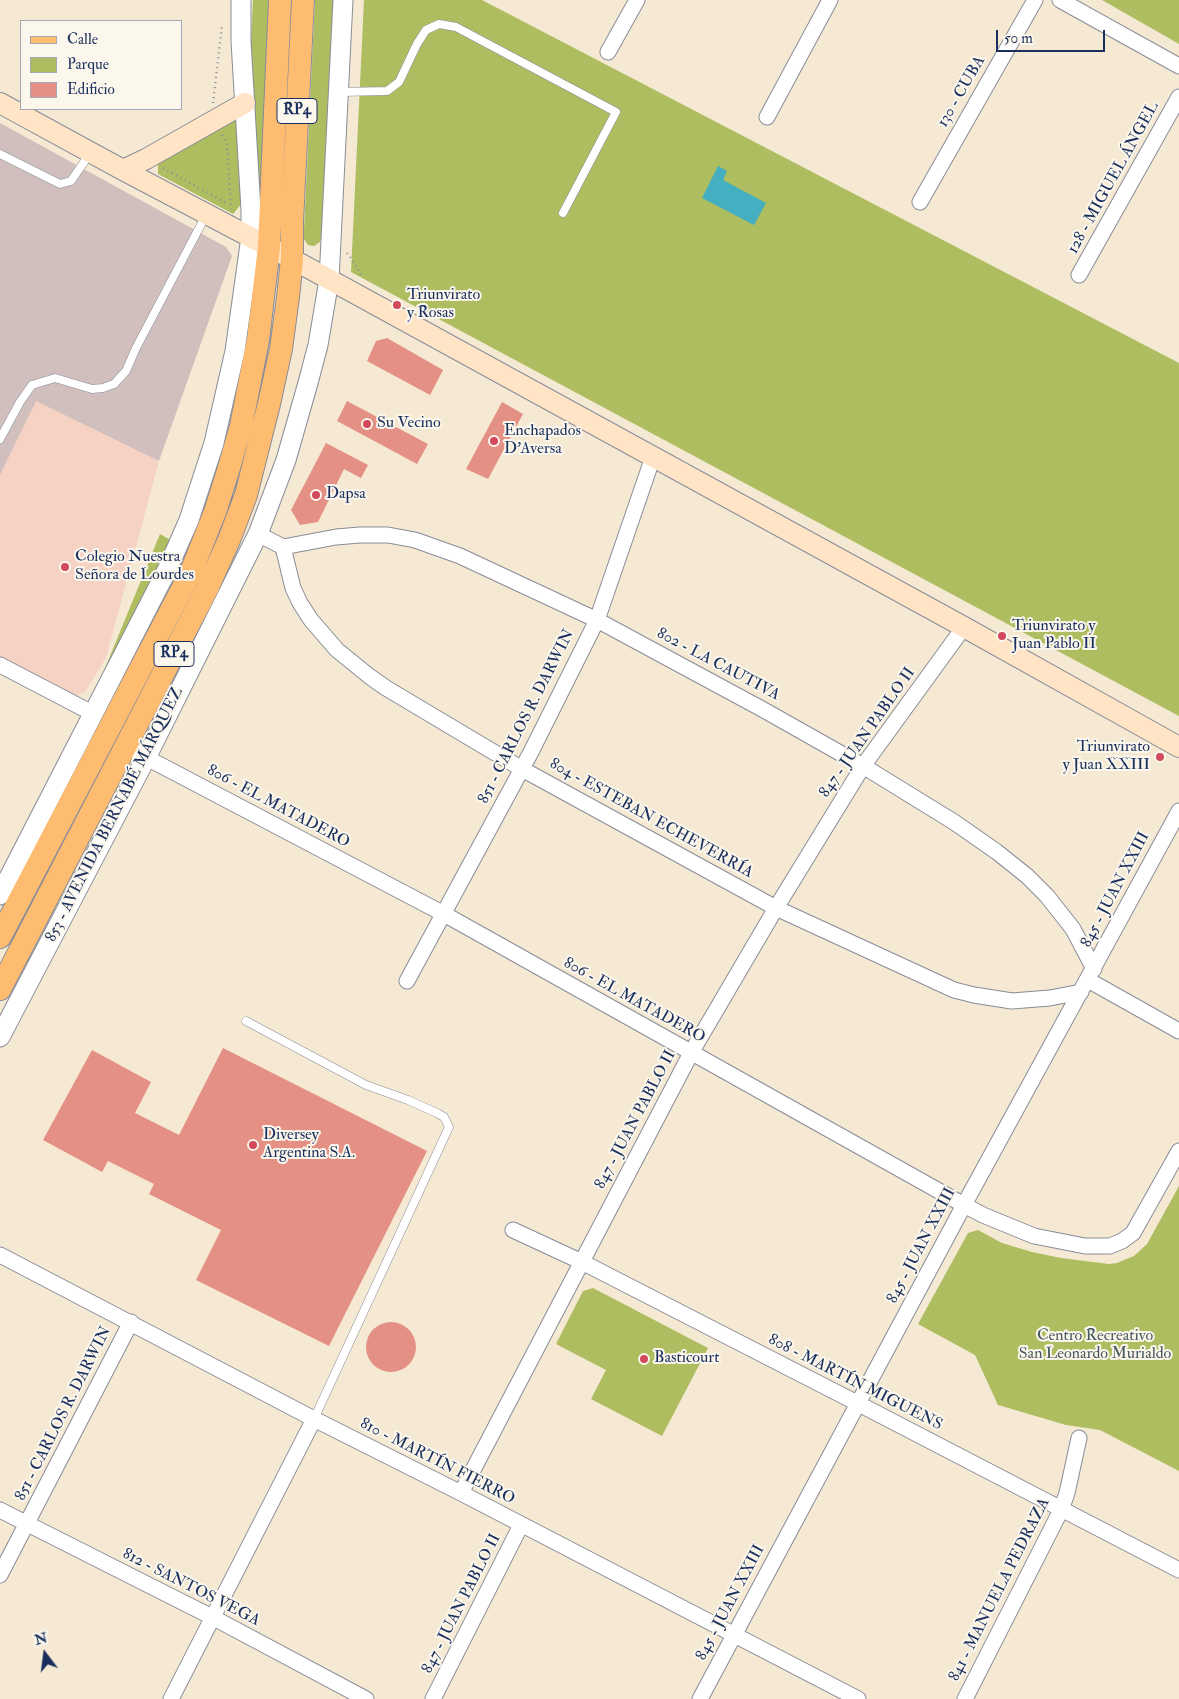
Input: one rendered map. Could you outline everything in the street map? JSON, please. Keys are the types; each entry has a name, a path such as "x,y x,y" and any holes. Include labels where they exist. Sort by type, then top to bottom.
{"main road":[{"name":"RP4","path":"0,937 186,581 218,503 241,426 258,340 260,242 280,0"},
{"name":"RP4","path":"292,259 292,212 303,0"},
{"path":"0,103 292,259 964,627 1179,747"},
{"path":"123,170 245,103"},
{"name":"853 - AVENIDA BERNABÉ MÁRQUEZ","path":"0,989 207,589 229,540 246,495 265,423 281,349 292,259"}],"street":[{"path":"0,895 167,570 189,520 214,443 260,242 251,210 241,41 241,0"},
{"name":"853 - AVENIDA BERNABÉ MÁRQUEZ","path":"0,1037 146,758 258,534 286,460 318,345 329,280 343,0"},
{"path":"608,52 637,0"},
{"path":"767,117 830,0"},
{"name":"130 - CUBA","path":"920,202 1035,0"},
{"path":"1060,0 1179,66"},
{"name":"128 - MIGUEL ÁNGEL","path":"1079,275 1179,97"},
{"name":"851 - CARLOS R. DARWIN","path":"407,982 522,769 597,620 653,457"},
{"path":"258,534 282,547"},
{"name":"802 - LA CAUTIVA","path":"282,547 336,536 388,535 415,540 460,556 597,620 863,766 954,822 997,852 1026,876 1063,914 1086,952 1088,980"},
{"name":"804 - ESTEBAN ECHEVERRÍA","path":"282,547 293,588 311,620 337,650 368,676 522,769 776,908 954,990 974,996 1028,1001 1088,980"},
{"name":"847 - JUAN PABLO II","path":"461,1493 691,1053 776,908 863,766 964,627"},
{"path":"0,665 94,714"},
{"name":"806 - EL MATADERO","path":"126,747 444,914 964,1205 1034,1236 1085,1246 1110,1246 1122,1241 1133,1233 1179,1151"},
{"name":"845 - JUAN XXIII","path":"700,1699 964,1205 1179,811"},
{"path":"1088,980 1179,1031"},
{"name":"808 - MARTÍN MIGUENS","path":"513,1230 582,1262 1179,1570"},
{"name":"810 - MARTÍN FIERRO","path":"0,1255 858,1699"},
{"name":"851 - CARLOS R. DARWIN","path":"0,1575 131,1322"},
{"path":"171,1699 314,1419"},
{"name":"841 - MANUELA PEDRAZA","path":"965,1699 1061,1510 1067,1493 1079,1438"},
{"name":"812 - SANTOS VEGA","path":"0,1510 212,1617 366,1699"},
{"name":"847 - JUAN PABLO II","path":"434,1699 521,1525"}],"lane":[{"path":"339,92 387,91 399,82 417,44 426,30 439,24 456,26 616,112 562,213"},
{"path":"0,154 60,184 71,181 90,152"},
{"path":"0,439 20,402 32,385 55,378 92,389 103,388 114,384 126,371 136,348 207,213"},
{"path":"246,1021 366,1085 408,1100 444,1116 449,1127 314,1419"}],"shaded area":[{"path":"0,123 226,247 232,256 159,461 36,401 0,475"},
{"name":"Colegio Nuestra Señora de Lourdes","path":"36,400 159,461 106,658 85,692 73,697 0,658 0,475"}],"green space":[{"path":"253,0 271,0 261,214 258,213 258,163 250,60"},
{"path":"315,0 334,0 322,234 320,242 314,246 308,245 304,239 304,230"},
{"path":"364,0 482,0 1179,363 1179,716 351,272"},
{"path":"1102,0 1179,0 1179,44"},
{"path":"235,117 240,119 243,202 233,214 158,174 158,161"},
{"path":"160,534 174,542 90,705"},
{"name":"Centro Recreativo San Leonardo Murialdo","path":"1179,1186 1179,1471 1100,1430 1066,1425 998,1405 975,1355 918,1324 968,1233 978,1230 1002,1243 1061,1258 1109,1264 1117,1263 1134,1256 1147,1244"},
{"name":"Basticourt","path":"593,1288 708,1348 662,1436 591,1399 606,1370 556,1344 583,1291"}],"water":[{"path":"718,166 727,171 723,180 766,203 754,225 702,198"}],"building":[{"path":"387,338 443,370 430,395 367,361 376,341"},
{"path":"347,401 428,444 417,464 337,421"},
{"name":"Enchapados D'Aversa","path":"502,402 523,414 488,479 466,469"},
{"path":"326,443 368,465 361,478 344,469 318,522 300,525 291,510"},
{"path":"223,1048 427,1151 329,1346 196,1280 221,1230 149,1194 154,1184 108,1161 102,1172 43,1140 92,1050 151,1082 135,1113 179,1135"},
{"path":"386,1322 396,1322 409,1329 416,1342 416,1352 409,1365 396,1372 386,1372 377,1368 370,1361 366,1352 366,1342 370,1333 377,1326"}],"place":[{"name":"Triunvirato y Rosas","path":"397,305"},
{"name":"Su Vecino","path":"367,424"},
{"name":"Enchapados D'Aversa","path":"494,441"},
{"name":"Dapsa","path":"316,495"},
{"name":"Colegio Nuestra Señora de Lourdes","path":"65,567"},
{"name":"Triunvirato y Juan Pablo II","path":"1002,636"},
{"name":"Triunvirato y Juan XXIII","path":"1160,757"},
{"name":"Diversey Argentina S.A.","path":"253,1145"},
{"name":"Basticourt","path":"644,1359"}]}
